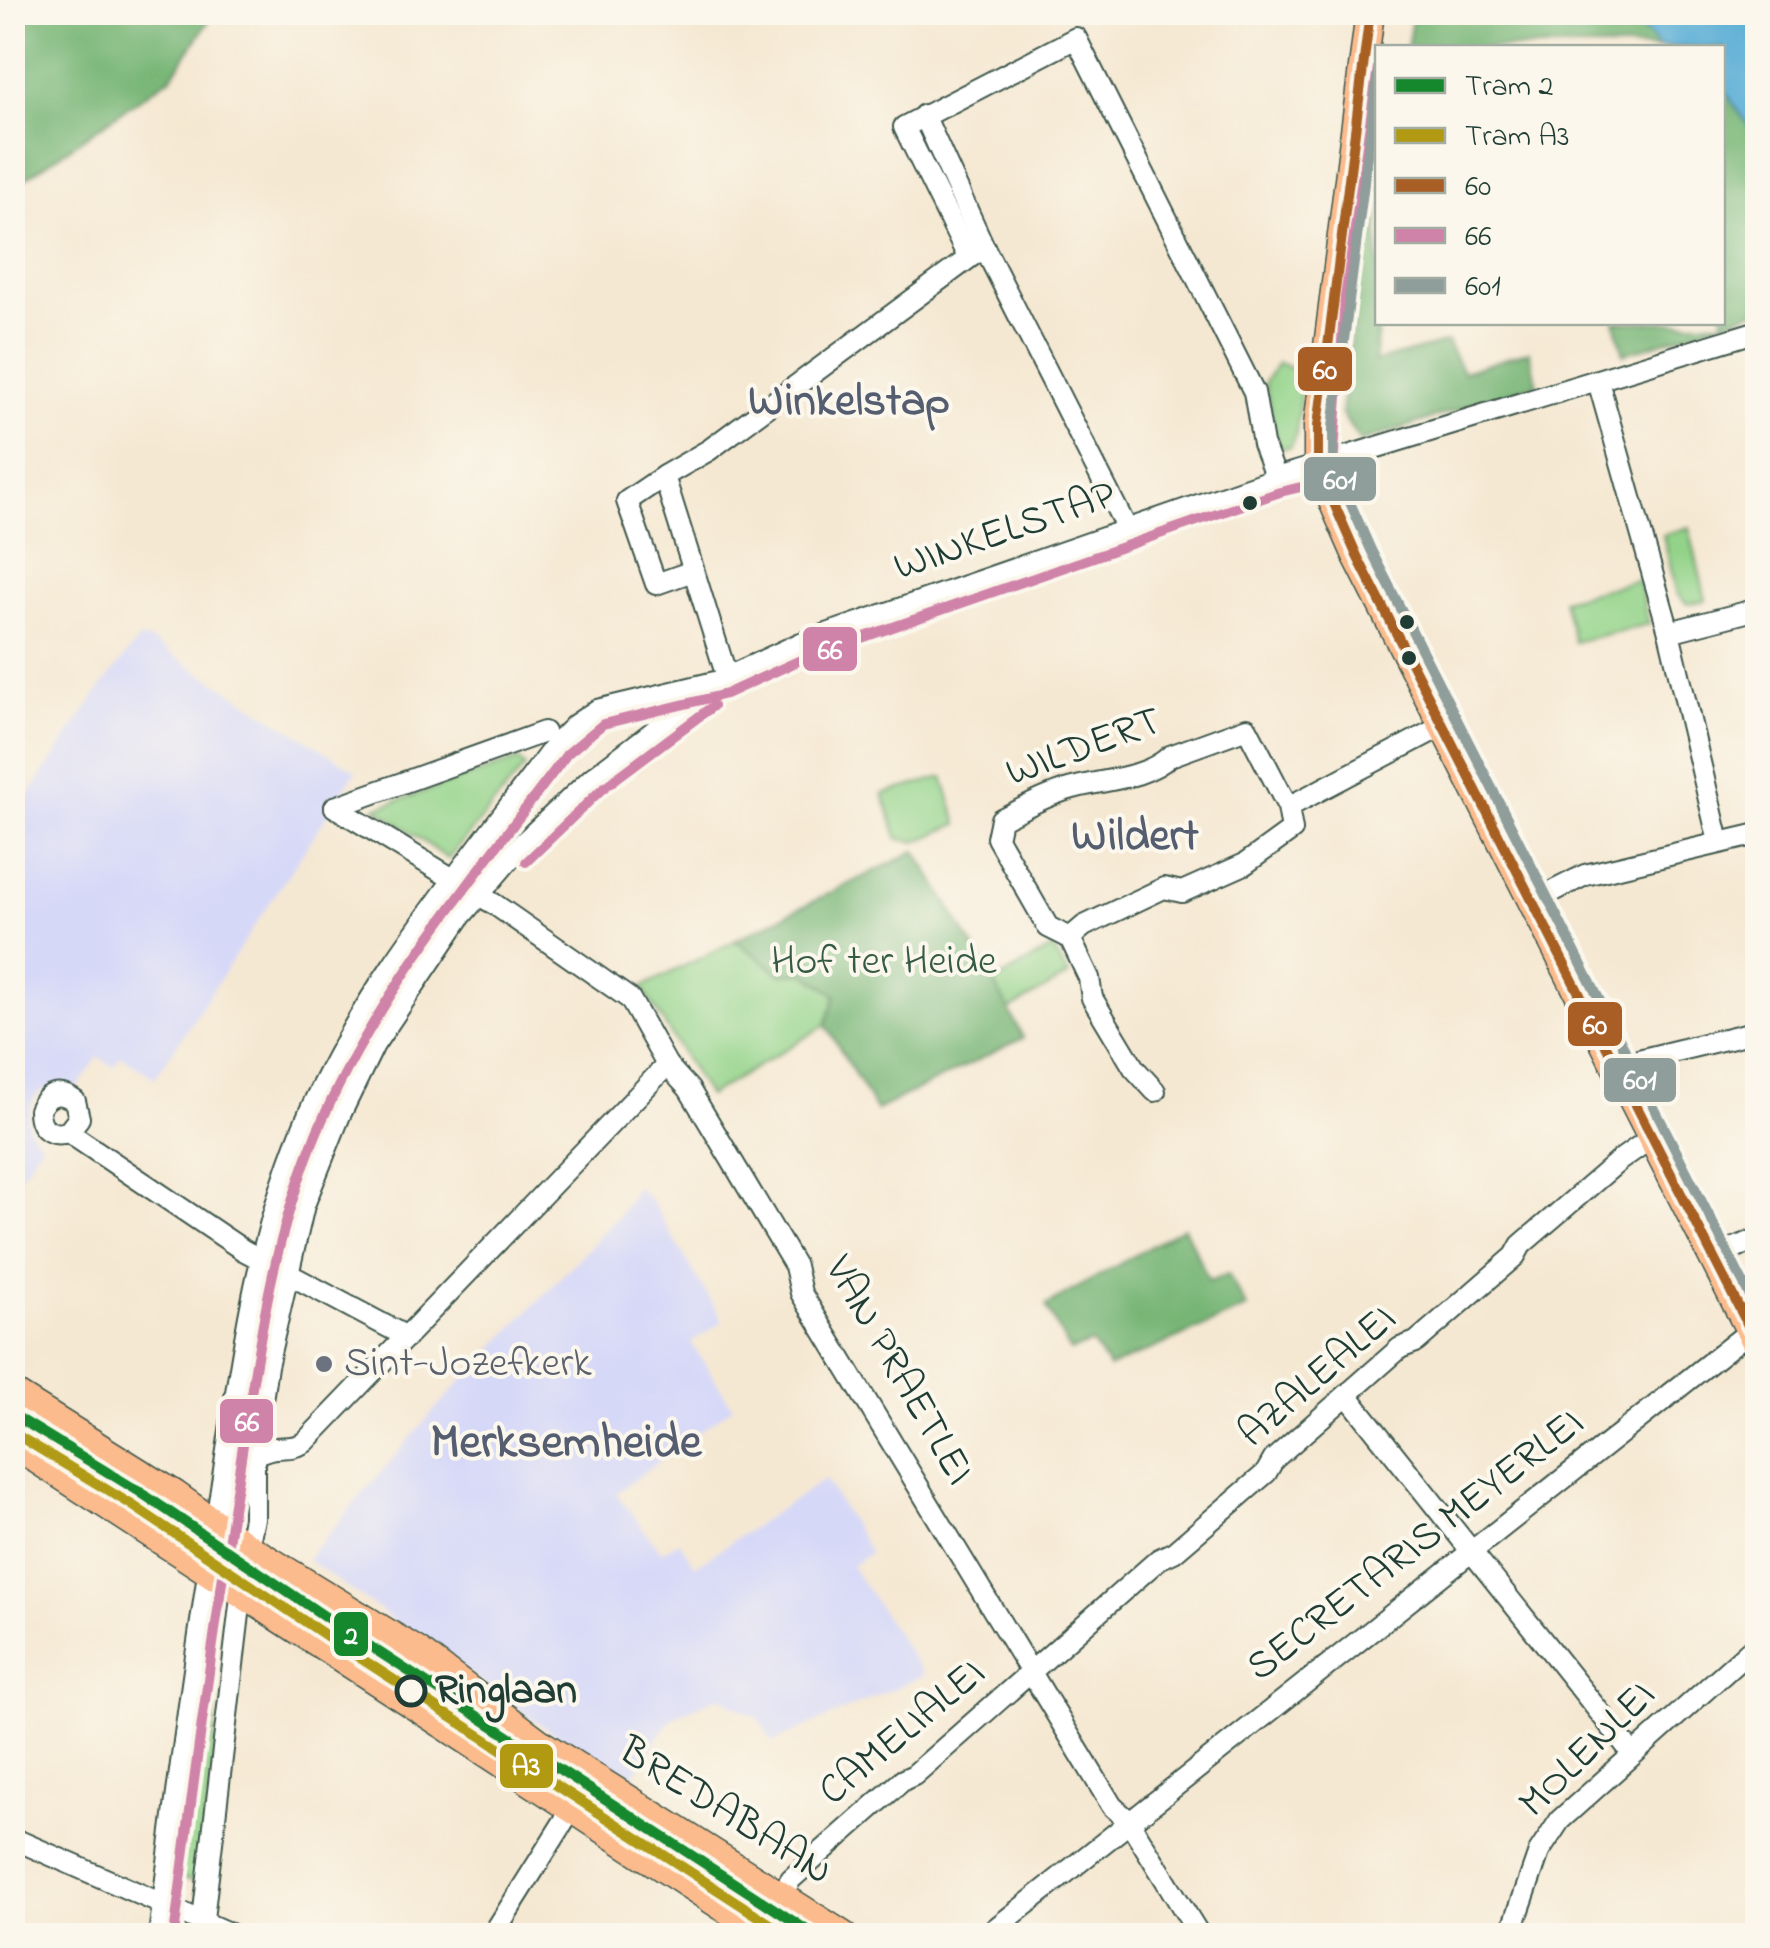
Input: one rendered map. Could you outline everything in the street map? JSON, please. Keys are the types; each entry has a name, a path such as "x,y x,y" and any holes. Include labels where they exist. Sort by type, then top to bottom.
{"main road":[{"path":"1370,12 1329,323 1318,467 1357,556 1754,1338"},
{"name":"BREDABAAN","path":"12,1393 215,1522 247,1547 418,1652 541,1744 844,1936"},
{"name":"BREDABAAN","path":"12,1443 768,1936"}],"street":[{"path":"1127,529 976,252 924,116 1076,38 1254,392 1263,444 1276,478"},
{"path":"693,571 656,584 627,501 709,450 976,252"},
{"name":"WINKELSTAP","path":"215,1522 237,1372 260,1259 276,1200 304,1126 375,990 556,744 575,725 597,710 724,679 801,643 1276,478 1758,331"},
{"path":"1598,381 1669,632 1719,842"},
{"path":"664,476 724,679"},
{"path":"1669,632 1758,609"},
{"name":"WINKELSTAP","path":"242,1592 254,1518 254,1456 267,1366 287,1275 304,1205 340,1115 374,1045 478,895 524,842 592,778 724,679"},
{"path":"1070,938 1084,926 1164,888 1182,892 1244,864 1292,830 1288,807 1444,725"},
{"name":"WILDERT","path":"1155,1091 1134,1068 1092,998 1089,978 1070,938 1048,926 997,838 1001,819 1070,788 1094,786 1160,765 1170,756 1248,728 1288,807"},
{"path":"454,882 335,807 544,732"},
{"path":"1532,902 1585,875 1758,834"},
{"name":"VAN PRAETLEI","path":"454,882 630,999 668,1065 724,1146 795,1266 801,1293 1112,1806 1129,1821 1200,1936"},
{"path":"1614,1066 1758,1031"},
{"path":"226,1454 254,1456 305,1442 668,1065"},
{"path":"68,1132 260,1259 407,1337"},
{"name":"AZALEALEI","path":"1031,1672 1158,1559 1174,1552 1266,1472 1274,1459 1400,1348 1416,1342 1515,1256 1521,1245 1651,1138"},
{"path":"1712,1256 1758,1238"},
{"name":"SECRETARIS MEYERLEI","path":"986,1936 1471,1551 1754,1338"},
{"path":"1347,1395 1632,1752"},
{"path":"158,1936 215,1522"},
{"path":"202,1928 242,1592"},
{"name":"MOLENLEI","path":"1510,1936 1539,1852 1560,1820 1758,1643"},
{"name":"CAMELIALEI","path":"782,1895 790,1879 1031,1672"},
{"path":"492,1936 573,1807"},
{"path":"12,1838 162,1903 202,1928 235,1936"}],"shaded area":[{"path":"139,639 149,640 356,771 155,1078 121,1056 114,1067 98,1057 76,1090 46,1088 39,1093 27,1119 41,1144 13,1187 13,801 27,798 99,690"},
{"path":"637,1187 651,1201 723,1321 691,1343 733,1407 616,1493 661,1552 679,1541 695,1566 825,1479 870,1553 851,1566 924,1675 773,1742 759,1719 719,1696 671,1718 627,1785 307,1559 437,1407 618,1217"}],"green space":[{"path":"13,12 214,13 172,76 13,187"},
{"path":"1413,13 1757,13 1757,310 1725,321 1725,45 1408,45"},
{"path":"1375,155 1375,325 1379,325 1374,362 1447,342 1463,372 1529,351 1537,384 1360,442 1341,413"},
{"path":"1616,325 1715,325 1624,354"},
{"path":"1278,363 1303,372 1296,434 1290,447 1278,448 1265,382"},
{"path":"1689,527 1706,600 1687,604 1677,594 1663,535"},
{"path":"1638,580 1649,624 1574,642 1563,600"},
{"path":"518,760 525,767 448,859 376,808"},
{"path":"943,777 958,824 916,842 898,839 883,794"},
{"name":"Hof ter Heide","path":"916,851 994,982 1052,948 1069,975 1008,1011 1023,1038 876,1110 826,1025 708,1096 642,987"},
{"name":"Hof ter Heide","path":"916,851 1023,1038 876,1110 826,1025 836,995 805,973 780,974 735,940"},
{"path":"1184,1227 1209,1281 1228,1274 1247,1308 1109,1368 1092,1343 1070,1351 1046,1306"},
{"path":"201,1691 214,1693 215,1751 198,1880 176,1878"}],"water":[{"path":"1628,13 1757,13 1757,58 1752,68 1757,85 1757,138 1725,92 1725,45 1657,45"}],"tram line":[{"name":"2","path":"12,1414 140,1492 816,1936"},
{"name":"A3","path":"12,1432 132,1505 789,1936"}],"transit line":[{"name":"60","path":"1370,12 1318,426 1318,467 1357,556 1758,1345"},
{"name":"66","path":"1333,468 1345,298 1375,88"},
{"name":"601","path":"1375,97 1333,427 1333,464 1371,550 1758,1312"},
{"name":"66","path":"174,1936 212,1649 259,1346 277,1259 301,1173 341,1080 399,983 464,889 567,754 603,724 726,694 807,657 1280,492 1322,482"},
{"name":"66","path":"526,862 602,789 713,706"}],"place":[{"name":"Sint-Jozefkerk","path":"324,1364"},
{"name":"Ringlaan","path":"411,1691"}],"district":[{"name":"Winkelstap","path":"849,403"},
{"name":"Wildert","path":"1135,838"},
{"name":"Merksemheide","path":"566,1444"}]}
